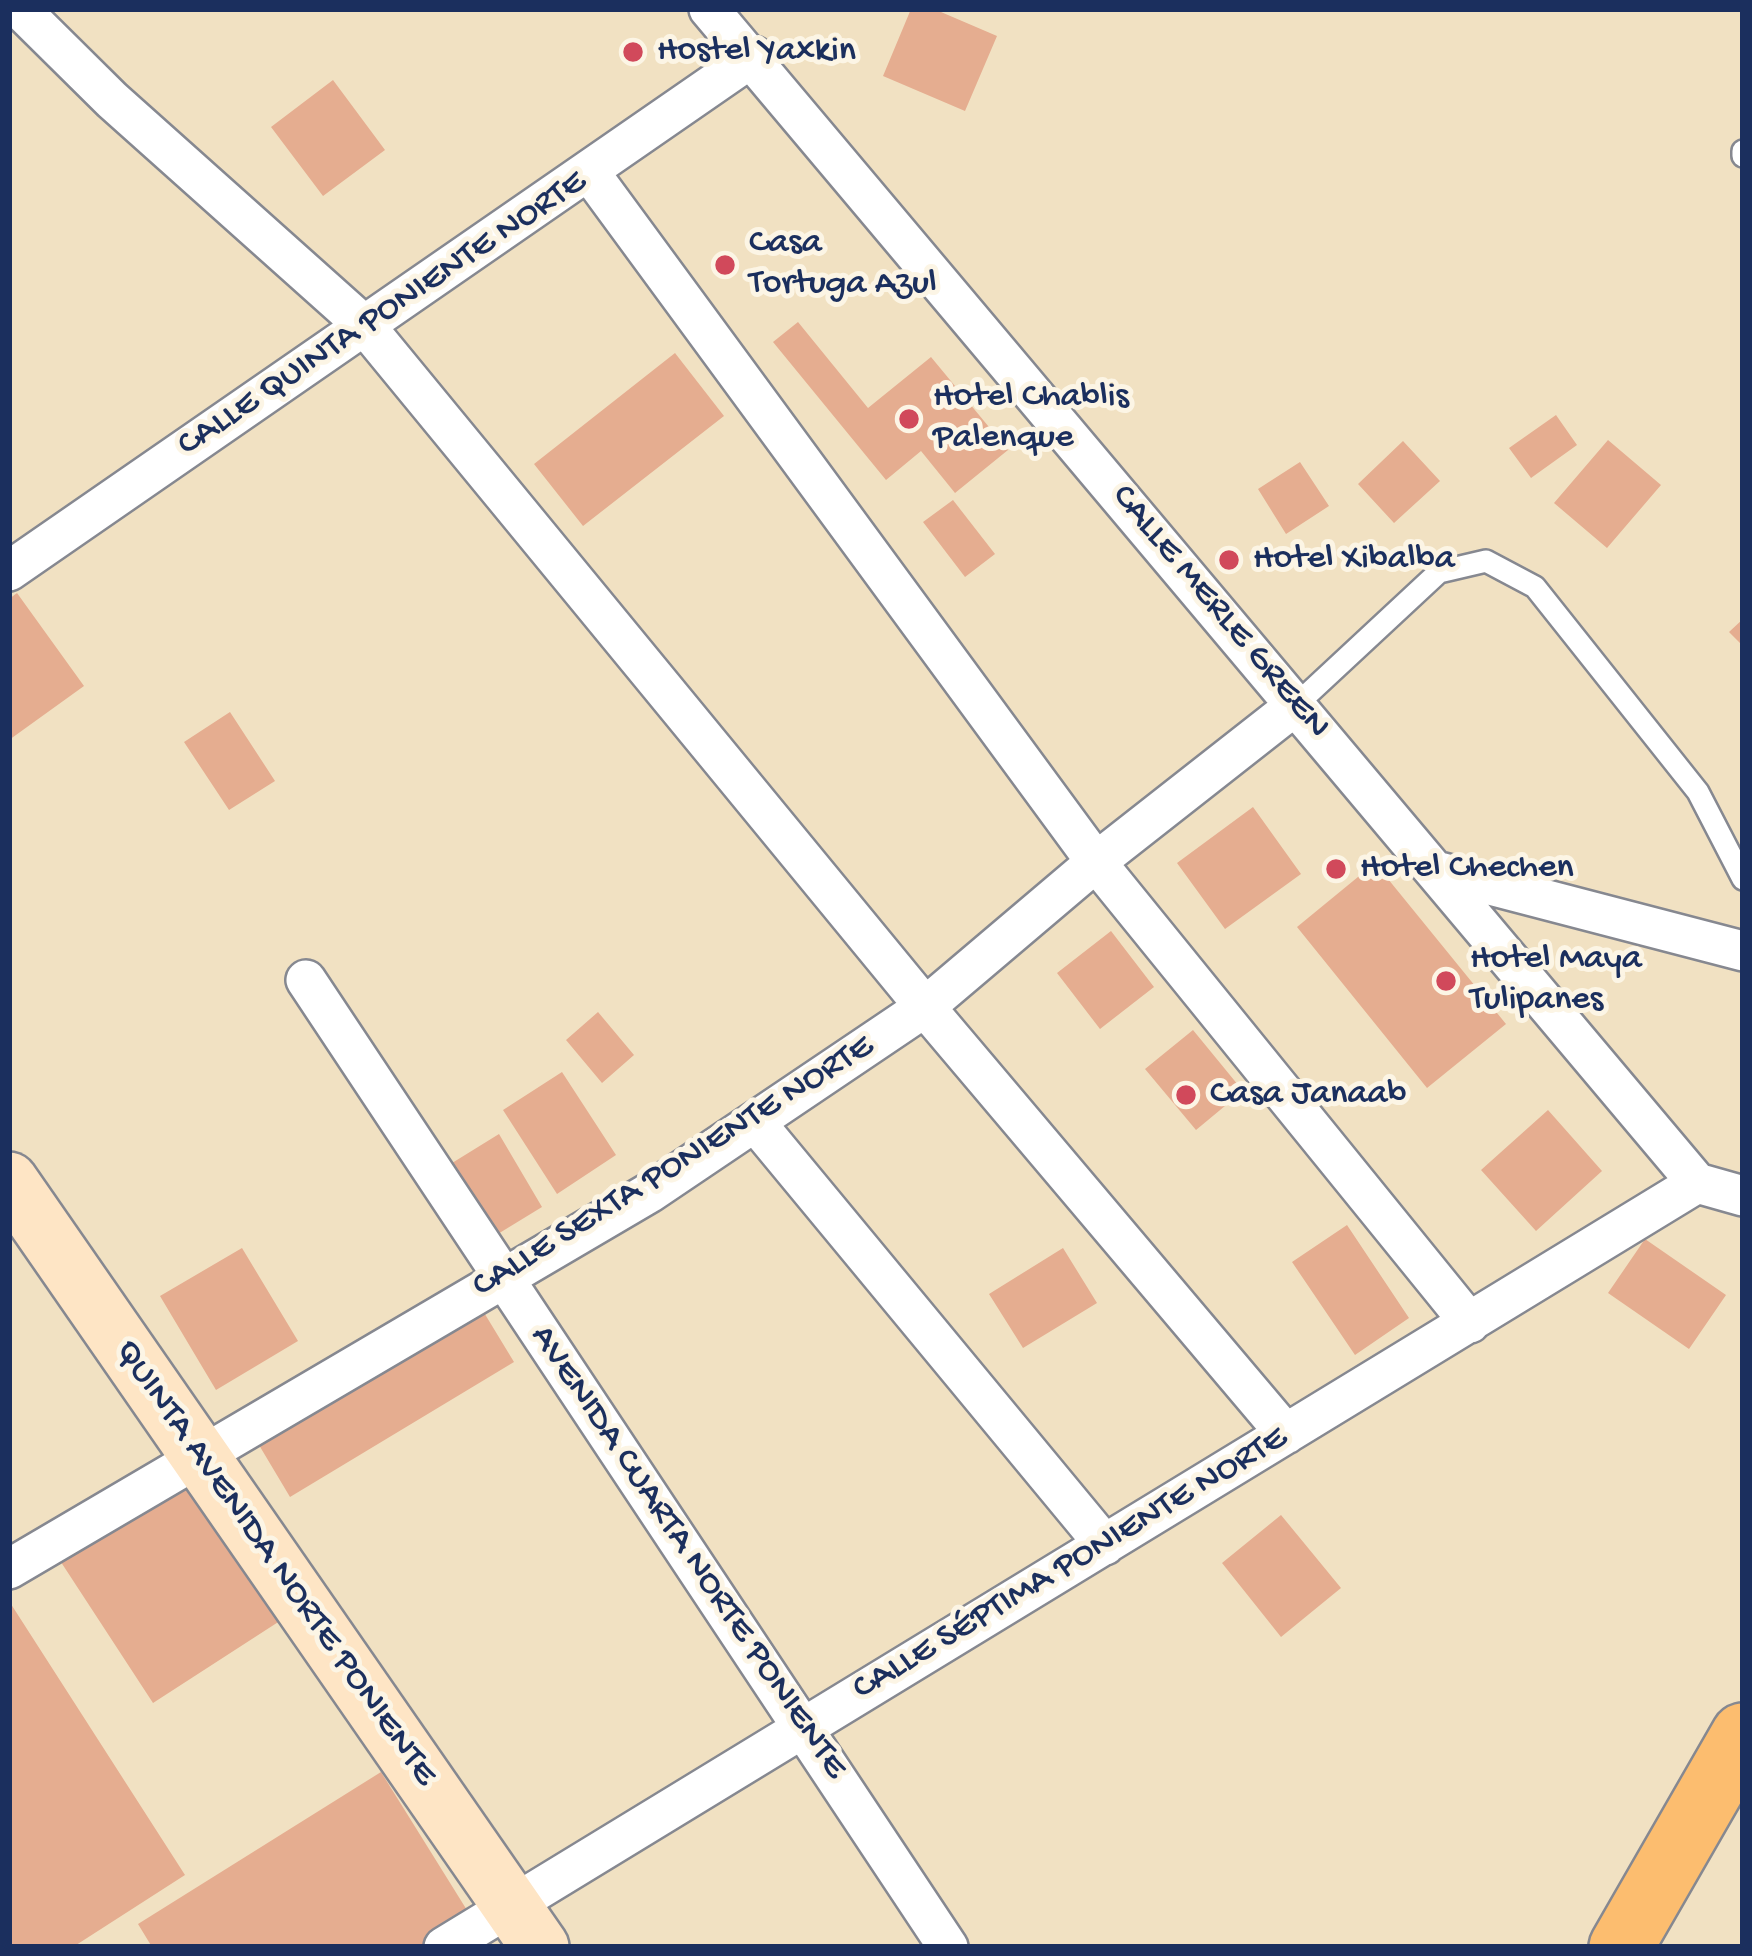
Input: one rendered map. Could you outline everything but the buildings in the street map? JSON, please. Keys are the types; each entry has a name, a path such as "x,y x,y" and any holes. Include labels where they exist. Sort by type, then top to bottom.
{"main road":[{"path":"1621,1947 1743,1735"},
{"path":"1667,1947 1743,1798"}],"street":[{"path":"20,9 112,100 366,327 926,1007 1286,1434"},
{"name":"CALLE MERLE GREEN","path":"709,9 754,56 1697,1183"},
{"name":"CALLE QUINTA PONIENTE NORTE","path":"23,561 754,56"},
{"path":"590,173 1096,862 1470,1322"},
{"name":"CALLE SEXTA PONIENTE NORTE","path":"9,1569 649,1193 755,1122 926,1007 1096,862 1296,705"},
{"path":"1436,871 1743,951"},
{"name":"AVENIDA CUARTA NORTE PONIENTE","path":"306,980 948,1947"},
{"path":"755,1122 1105,1545"},
{"name":"QUINTA AVENIDA NORTE PONIENTE","path":"9,1180 526,1926"},
{"path":"1697,1183 1743,1196"},
{"name":"CALLE SÉPTIMA PONIENTE NORTE","path":"444,1947 526,1926 803,1729 1697,1183"}],"lane":[{"path":"1296,705 1439,572 1486,560 1535,586 1698,792 1743,879"}],"place":[{"name":"Hostel Yaxkin","path":"633,52"},
{"name":"Casa Tortuga Azul","path":"725,265"},
{"name":"Hotel Chablis Palenque","path":"909,419"},
{"name":"Hotel Xibalba","path":"1229,560"},
{"name":"Hotel Chechen","path":"1336,869"},
{"name":"Hotel Maya Tulipanes","path":"1446,981"},
{"name":"Casa Janaab","path":"1186,1095"}]}
